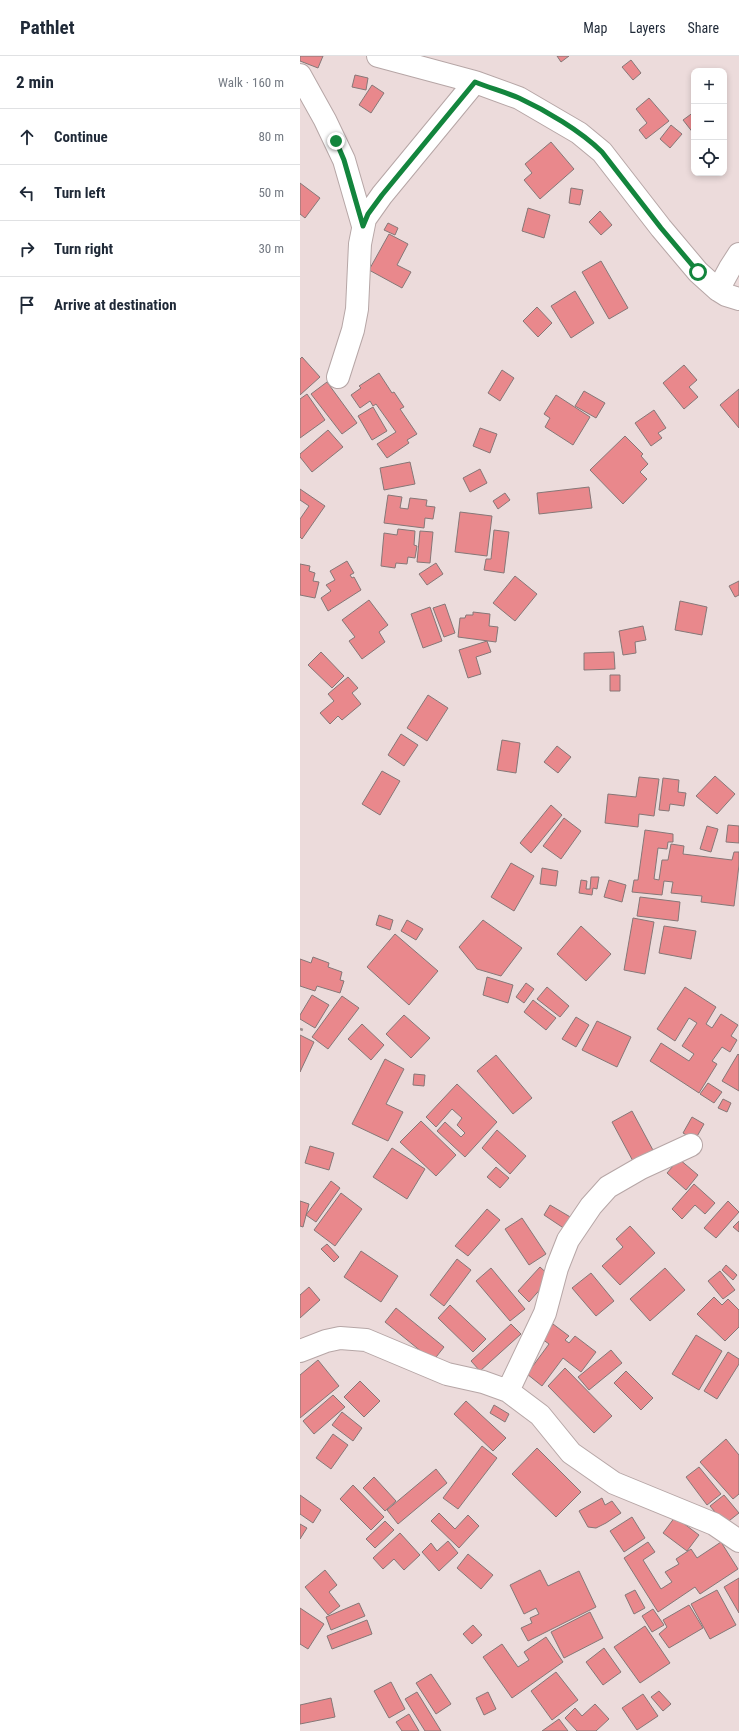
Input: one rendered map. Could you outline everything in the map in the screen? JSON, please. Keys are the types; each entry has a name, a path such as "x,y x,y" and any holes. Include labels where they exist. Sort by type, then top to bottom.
{"street":[{"path":"378,56 475,82 519,98 562,122 593,143 702,276 726,295 739,299"},
{"path":"300,75 336,141 344,160 363,226"},
{"path":"338,377 353,330 357,309 360,244 363,226 368,214 475,82"},
{"path":"718,290 739,254"},
{"path":"508,1391 545,1313 557,1268 568,1240 592,1206 608,1187 641,1168 691,1145"},
{"path":"300,1350 340,1338 366,1340 447,1374 483,1382 508,1391 540,1415 571,1453 614,1483 714,1524 739,1541"}],"building":[{"path":"300,56 323,56 318,68 300,61"},
{"path":"557,56 569,56 561,62"},
{"path":"631,60 641,73 633,80 622,67"},
{"path":"355,75 368,78 366,90 352,87"},
{"path":"372,85 384,93 371,113 359,105"},
{"path":"649,98 669,121 646,139 639,130 647,123 636,109"},
{"path":"691,114 691,130 683,120"},
{"path":"671,125 682,134 670,148 660,139"},
{"path":"551,142 574,169 540,199 524,180 532,173 525,164"},
{"path":"300,183 320,198 305,218 300,214"},
{"path":"571,188 583,190 580,205 569,203"},
{"path":"528,208 550,215 544,238 522,231"},
{"path":"600,211 612,225 601,235 589,222"},
{"path":"388,223 398,228 395,235 384,230"},
{"path":"389,234 408,244 397,265 411,272 402,288 369,270"},
{"path":"601,261 628,308 609,319 582,272"},
{"path":"575,291 594,323 571,338 551,306"},
{"path":"537,307 552,323 538,337 523,321"},
{"path":"302,357 320,377 300,395 300,359"},
{"path":"684,365 697,380 689,387 698,397 684,409 663,383"},
{"path":"502,370 514,378 500,401 488,393"},
{"path":"379,373 392,393 394,392 404,407 400,409 417,434 407,440 409,443 387,458 377,444 396,432 376,404 373,406 370,401 360,408 351,395 361,388 359,386"},
{"path":"327,382 357,423 342,434 311,394"},
{"path":"739,389 739,428 720,405"},
{"path":"584,391 605,403 596,418 575,406"},
{"path":"307,394 325,420 300,438 300,399"},
{"path":"556,395 590,417 573,445 545,427 550,418 544,414"},
{"path":"373,407 387,431 372,440 358,416"},
{"path":"654,410 666,428 658,433 662,438 651,446 635,423"},
{"path":"480,428 497,434 490,453 473,446"},
{"path":"328,430 343,447 312,472 300,457 300,454"},
{"path":"625,436 643,454 641,456 648,464 640,472 647,479 623,504 590,470"},
{"path":"410,462 415,484 384,490 380,468"},
{"path":"480,469 487,483 470,492 463,478"},
{"path":"589,487 592,508 539,514 537,493"},
{"path":"300,489 325,506 302,539 300,537 300,519 309,506 300,500"},
{"path":"505,493 510,500 498,509 493,501"},
{"path":"388,495 402,497 400,508 408,509 410,498 427,500 426,506 435,507 433,519 425,518 424,528 384,523"},
{"path":"460,512 492,516 487,556 455,552"},
{"path":"398,529 415,531 414,545 417,546 415,558 408,557 407,564 396,563 395,568 381,566 384,533 397,535"},
{"path":"494,530 509,532 504,573 484,570 486,559 491,559"},
{"path":"420,531 433,532 430,563 417,562"},
{"path":"347,561 354,573 350,575 352,578 354,577 361,590 328,611 321,598 331,591 326,585 335,580 330,571"},
{"path":"436,563 443,574 427,585 419,574"},
{"path":"300,564 310,566 309,571 315,573 313,581 319,582 315,598 300,595"},
{"path":"515,576 537,594 515,621 493,603"},
{"path":"739,581 739,595 735,597 729,586"},
{"path":"369,600 388,625 379,632 385,642 362,659 349,641 355,637 342,620"},
{"path":"680,601 707,607 702,635 675,630"},
{"path":"445,604 455,633 444,637 433,608"},
{"path":"430,607 442,641 423,648 411,614"},
{"path":"473,612 490,614 489,626 498,627 496,642 458,637 460,618 465,618 466,615 473,615"},
{"path":"643,626 646,640 635,642 636,653 623,655 619,631"},
{"path":"487,641 491,652 476,657 481,674 468,678 459,650"},
{"path":"321,652 344,676 332,688 308,665"},
{"path":"614,652 615,669 584,670 584,653"},
{"path":"610,675 620,675 620,691 610,691"},
{"path":"348,677 358,688 352,693 361,704 342,720 338,716 330,724 320,713 334,701 328,694"},
{"path":"428,695 448,708 427,741 407,728"},
{"path":"401,734 418,745 404,766 388,755"},
{"path":"502,740 520,743 516,773 497,770"},
{"path":"557,746 571,757 558,773 544,762"},
{"path":"382,771 400,781 380,815 362,804"},
{"path":"715,776 735,794 717,814 696,796"},
{"path":"639,777 659,779 654,816 639,814 638,827 605,823 608,794 636,797"},
{"path":"663,778 679,780 678,792 686,793 684,806 670,804 669,811 659,810"},
{"path":"551,805 562,815 531,853 520,843"},
{"path":"564,818 581,831 561,859 543,846"},
{"path":"728,825 739,826 739,843 726,842"},
{"path":"707,826 718,829 711,852 700,849"},
{"path":"645,830 673,834 673,842 668,842 667,849 658,848 654,879 659,880 662,860 668,860 671,844 684,846 683,854 732,860 734,852 739,852 734,906 701,902 702,896 671,893 673,882 664,881 662,895 632,892 634,880 638,880"},
{"path":"511,863 534,876 514,911 491,897"},
{"path":"542,868 558,871 556,886 540,884"},
{"path":"591,877 599,877 597,889 593,888 592,895 579,893 581,880 587,881 586,889 590,889"},
{"path":"609,880 626,885 622,902 604,897"},
{"path":"640,897 680,902 678,921 637,916"},
{"path":"379,915 393,920 390,930 376,925"},
{"path":"633,918 654,922 645,974 624,970"},
{"path":"407,920 423,929 416,940 401,931"},
{"path":"483,920 522,948 501,976 477,969 459,947"},
{"path":"581,926 611,954 586,981 557,954"},
{"path":"664,926 696,931 691,959 659,953"},
{"path":"395,934 438,971 409,1005 367,967"},
{"path":"313,957 329,963 328,967 342,972 340,980 344,981 340,993 317,986 315,991 300,986 300,959 311,963"},
{"path":"487,977 513,985 508,1003 483,995"},
{"path":"526,983 534,989 524,1003 516,997"},
{"path":"547,987 569,1006 560,1017 537,999"},
{"path":"685,987 716,1007 706,1024 712,1028 721,1014 738,1025 731,1036 737,1040 730,1052 722,1047 712,1061 717,1064 699,1093 650,1061 661,1043 689,1061 694,1054 682,1046 697,1023 689,1018 675,1041 657,1029"},
{"path":"312,995 329,1005 315,1028 300,1019 300,1015"},
{"path":"342,996 359,1008 328,1049 312,1037"},
{"path":"533,1000 556,1018 546,1030 524,1012"},
{"path":"404,1015 430,1038 411,1058 386,1034"},
{"path":"576,1017 589,1025 576,1047 562,1039"},
{"path":"597,1021 631,1037 617,1067 582,1050"},
{"path":"362,1024 384,1045 371,1060 348,1039"},
{"path":"300,1035 314,1042 300,1072"},
{"path":"738,1054 739,1055 739,1091 722,1081"},
{"path":"496,1055 532,1098 513,1114 477,1071"},
{"path":"385,1059 404,1069 386,1104 403,1112 388,1141 352,1124"},
{"path":"414,1074 425,1075 424,1086 413,1085"},
{"path":"708,1083 722,1092 714,1103 700,1094"},
{"path":"457,1084 497,1122 465,1157 437,1131 445,1122 461,1137 465,1133 457,1125 462,1118 452,1109 436,1127 426,1117"},
{"path":"723,1099 731,1103 727,1112 718,1108"},
{"path":"632,1111 654,1152 634,1163 612,1122"},
{"path":"692,1117 704,1124 695,1140 683,1133"},
{"path":"421,1121 456,1155 436,1176 400,1142"},
{"path":"497,1130 526,1156 510,1174 482,1148"},
{"path":"310,1146 334,1153 329,1170 305,1163"},
{"path":"392,1148 425,1169 407,1199 373,1177"},
{"path":"679,1159 698,1175 686,1190 667,1173"},
{"path":"496,1167 509,1178 500,1188 487,1177"},
{"path":"331,1181 340,1188 316,1222 306,1215"},
{"path":"694,1184 715,1203 705,1214 695,1205 682,1219 672,1209"},
{"path":"341,1193 362,1209 335,1246 314,1230"},
{"path":"300,1201 309,1204 303,1227 300,1226"},
{"path":"728,1201 739,1212 716,1238 704,1228"},
{"path":"550,1205 572,1218 565,1229 544,1215"},
{"path":"487,1209 500,1220 468,1256 455,1246"},
{"path":"522,1218 546,1254 529,1265 505,1229"},
{"path":"739,1221 739,1232 733,1227"},
{"path":"630,1226 655,1253 620,1285 602,1266 623,1247 616,1239"},
{"path":"327,1244 339,1257 334,1262 321,1249"},
{"path":"361,1251 398,1276 381,1302 344,1277"},
{"path":"457,1259 471,1270 444,1306 430,1295"},
{"path":"726,1265 737,1275 733,1280 722,1270"},
{"path":"540,1267 551,1277 529,1302 518,1291"},
{"path":"491,1268 525,1309 510,1321 476,1281"},
{"path":"665,1268 685,1290 650,1321 630,1299"},
{"path":"720,1271 735,1290 723,1299 708,1281"},
{"path":"591,1273 614,1301 596,1316 572,1288"},
{"path":"309,1287 320,1300 300,1318 300,1295"},
{"path":"714,1297 722,1305 728,1299 739,1310 739,1327 725,1341 697,1314"},
{"path":"450,1305 486,1339 473,1352 438,1318"},
{"path":"396,1308 444,1347 433,1361 385,1322"},
{"path":"511,1324 521,1334 480,1371 471,1361"},
{"path":"553,1324 569,1336 565,1340 569,1343 575,1336 596,1352 581,1372 563,1358 542,1386 527,1374 549,1344 542,1339"},
{"path":"696,1335 722,1351 699,1390 672,1374"},
{"path":"611,1350 622,1363 589,1390 578,1377"},
{"path":"728,1352 739,1359 739,1364 717,1399 704,1391"},
{"path":"318,1360 339,1386 300,1418 300,1375"},
{"path":"565,1368 612,1416 594,1433 548,1386"},
{"path":"626,1371 653,1398 641,1410 614,1383"},
{"path":"360,1381 380,1401 364,1417 344,1397"},
{"path":"333,1395 345,1407 314,1434 303,1421"},
{"path":"466,1401 506,1438 493,1451 454,1414"},
{"path":"494,1405 509,1414 505,1422 490,1413"},
{"path":"342,1412 362,1428 353,1441 332,1425"},
{"path":"333,1434 348,1445 331,1469 316,1458"},
{"path":"726,1439 739,1455 739,1494 733,1499 700,1462"},
{"path":"482,1446 497,1458 458,1509 443,1498"},
{"path":"537,1448 581,1492 556,1517 512,1474"},
{"path":"699,1467 721,1494 707,1505 686,1477"},
{"path":"436,1469 447,1483 398,1524 387,1510"},
{"path":"374,1477 396,1501 385,1511 363,1488"},
{"path":"353,1485 384,1517 371,1530 340,1499"},
{"path":"300,1495 321,1510 313,1523 300,1514"},
{"path":"724,1495 739,1513 725,1524 710,1506"},
{"path":"602,1498 605,1505 612,1501 621,1513 596,1528 588,1527 579,1511"},
{"path":"439,1513 455,1529 468,1515 479,1526 459,1548 431,1521"},
{"path":"632,1517 645,1538 624,1552 610,1531"},
{"path":"675,1517 699,1535 687,1551 663,1533"},
{"path":"385,1521 394,1530 375,1548 366,1539"},
{"path":"300,1524 307,1528 300,1539"},
{"path":"400,1533 420,1555 404,1570 394,1559 383,1569 373,1558"},
{"path":"448,1541 458,1553 439,1571 422,1552 431,1543 437,1551"},
{"path":"648,1542 655,1552 643,1560 661,1589 672,1582 665,1572 679,1564 676,1559 691,1549 697,1558 721,1542 738,1569 700,1594 695,1587 658,1612 624,1558"},
{"path":"468,1554 493,1575 481,1589 457,1568"},
{"path":"325,1570 337,1585 329,1592 340,1606 328,1615 305,1587"},
{"path":"540,1570 548,1586 579,1571 596,1607 528,1641 521,1628 532,1623 530,1618 539,1614 536,1608 524,1614 510,1585"},
{"path":"739,1578 739,1613 724,1587"},
{"path":"635,1590 645,1608 634,1614 625,1595"},
{"path":"717,1590 736,1625 710,1639 691,1604"},
{"path":"359,1603 365,1616 331,1630 326,1617"},
{"path":"689,1605 703,1628 669,1648 659,1634 667,1627 663,1620"},
{"path":"300,1608 324,1624 308,1649 300,1644"},
{"path":"653,1609 664,1625 652,1632 642,1616"},
{"path":"590,1612 603,1638 564,1658 551,1632"},
{"path":"367,1620 372,1634 332,1649 327,1636"},
{"path":"473,1625 482,1635 472,1644 463,1634"},
{"path":"645,1626 670,1663 640,1683 614,1647"},
{"path":"546,1637 563,1662 512,1698 483,1657 502,1644 518,1667 529,1660 524,1652"},
{"path":"604,1648 621,1672 603,1685 586,1662"},
{"path":"556,1672 578,1700 552,1720 531,1691"},
{"path":"431,1674 451,1704 436,1714 416,1683"},
{"path":"391,1682 405,1709 389,1718 374,1691"},
{"path":"659,1691 671,1704 663,1711 651,1697"},
{"path":"417,1692 441,1731 425,1731 405,1699"},
{"path":"488,1692 496,1709 484,1715 476,1698"},
{"path":"643,1694 658,1716 637,1730 622,1708"},
{"path":"331,1698 335,1717 300,1724 300,1705"},
{"path":"595,1704 609,1719 596,1731 577,1731 565,1718 575,1708 582,1716"},
{"path":"409,1714 419,1731 402,1731 396,1722"},
{"path":"559,1719 568,1731 542,1731"}],"route":[{"path":"336,141 344,160 363,226 368,214 382,195 475,82 519,98 557,119 593,143 602,152 661,228 698,272"}]}
